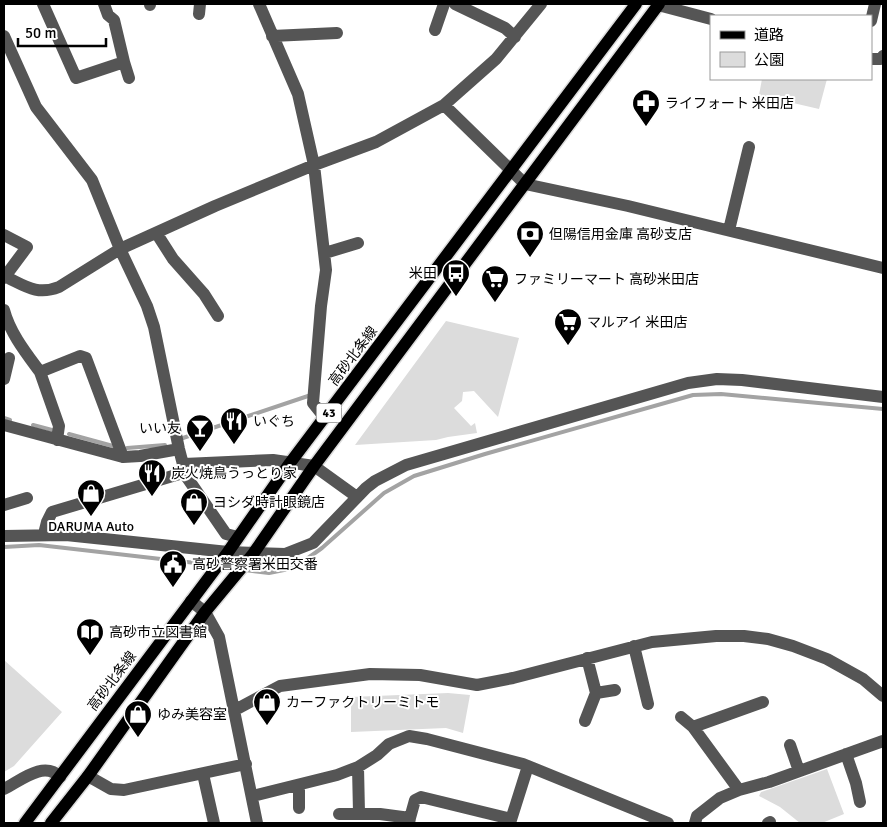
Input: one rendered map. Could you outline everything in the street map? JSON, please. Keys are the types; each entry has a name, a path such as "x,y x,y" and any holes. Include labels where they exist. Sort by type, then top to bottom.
{"main road":[{"name":"高砂北条線","path":"25,823 228,552 290,463 636,4"},
{"name":"43","path":"51,823 88,776 205,612 253,554 314,466 658,4"}],"street":[{"path":"42,4 76,78 124,62"},
{"path":"104,4 108,15 114,20 129,78"},
{"path":"259,4 298,94 314,165 326,270 313,403 325,418"},
{"path":"435,30 444,4"},
{"path":"455,4 505,28 514,37"},
{"path":"4,235 27,247 4,277 40,291 49,291 59,287 120,250 215,206 314,165 376,142 444,105 496,59 541,4"},
{"path":"658,4 710,19"},
{"path":"872,17 875,4"},
{"path":"272,36 337,33"},
{"path":"4,36 36,107 92,180 120,250 147,306 154,327 179,449 185,468 226,534 238,537"},
{"path":"872,58 881,59 883,56"},
{"path":"444,105 525,184 628,206 883,268"},
{"path":"729,230 749,147"},
{"path":"157,234 174,259 204,294 218,316"},
{"path":"325,253 358,243"},
{"path":"5,317 23,349 40,372 58,434"},
{"path":"40,372 80,356 86,358 121,450"},
{"path":"4,379 9,358"},
{"path":"4,536 44,534 228,552 285,554 313,543 375,481 406,465 702,380 742,380 883,397"},
{"path":"4,425 58,434 140,456 179,449"},
{"path":"44,534 52,512 185,468 273,460 314,466 358,496"},
{"path":"4,505 27,498"},
{"path":"191,601 205,612 219,637 257,823"},
{"path":"235,710 280,686 300,683 370,674 412,675 477,685 513,678 652,642 688,638 744,636 768,639 827,659 863,679 883,696"},
{"path":"634,646 648,704"},
{"path":"585,721 596,693 587,658"},
{"path":"596,693 615,690"},
{"path":"693,727 746,704 763,702"},
{"path":"681,717 693,727 739,790"},
{"path":"253,796 337,775 358,767 377,755 389,744 409,736 528,766 667,823"},
{"path":"695,823 697,816 720,798 883,741"},
{"path":"790,745 799,771"},
{"path":"846,754 860,802"},
{"path":"88,776 111,789 124,790 246,764"},
{"path":"339,814 380,814 409,821 415,800 421,797 510,821 528,766"},
{"path":"358,767 359,814"},
{"path":"4,789 42,769 51,770 60,777"},
{"path":"202,774 214,823"},
{"path":"299,785 299,808"}],"green space":[{"path":"762,80 827,80 819,109 759,95"},
{"path":"446,321 519,338 498,417 474,391 463,392 462,401 454,408 471,426 475,423 477,433 436,440 355,445"},
{"path":"4,660 62,712 14,766 4,772"},
{"path":"448,693 470,695 463,733 446,728 351,732 351,697"},
{"path":"827,769 844,814 822,823 800,823 780,807 759,796 761,792"}],"waterway":[{"path":"245,570 269,573 294,568 322,548 384,493 414,476 693,395 721,394 883,409"},
{"path":"180,439 311,395"},
{"path":"4,418 10,420"},
{"path":"33,425 52,430"},
{"path":"69,434 113,446"},
{"path":"127,448 165,445"},
{"path":"4,547 39,545 213,565"},
{"path":"220,566 238,569"}],"place":[{"name":"ライフォート 米田店","path":"646,127"},
{"name":"但陽信用金庫 高砂支店","path":"530,258"},
{"name":"米田","path":"456,297"},
{"name":"ファミリーマート 高砂米田店","path":"495,303"},
{"name":"マルアイ 米田店","path":"568,346"},
{"name":"いぐち","path":"234,445"},
{"name":"いい友","path":"200,452"},
{"name":"炭火焼鳥うっとり家","path":"152,497"},
{"name":"DARUMA Auto","path":"91,517"},
{"name":"ヨシダ時計眼鏡店","path":"194,526"},
{"name":"高砂警察署米田交番","path":"173,588"},
{"name":"高砂市立図書館","path":"90,656"},
{"name":"カーファクトリーミトモ","path":"267,726"},
{"name":"ゆみ美容室","path":"138,738"}]}
